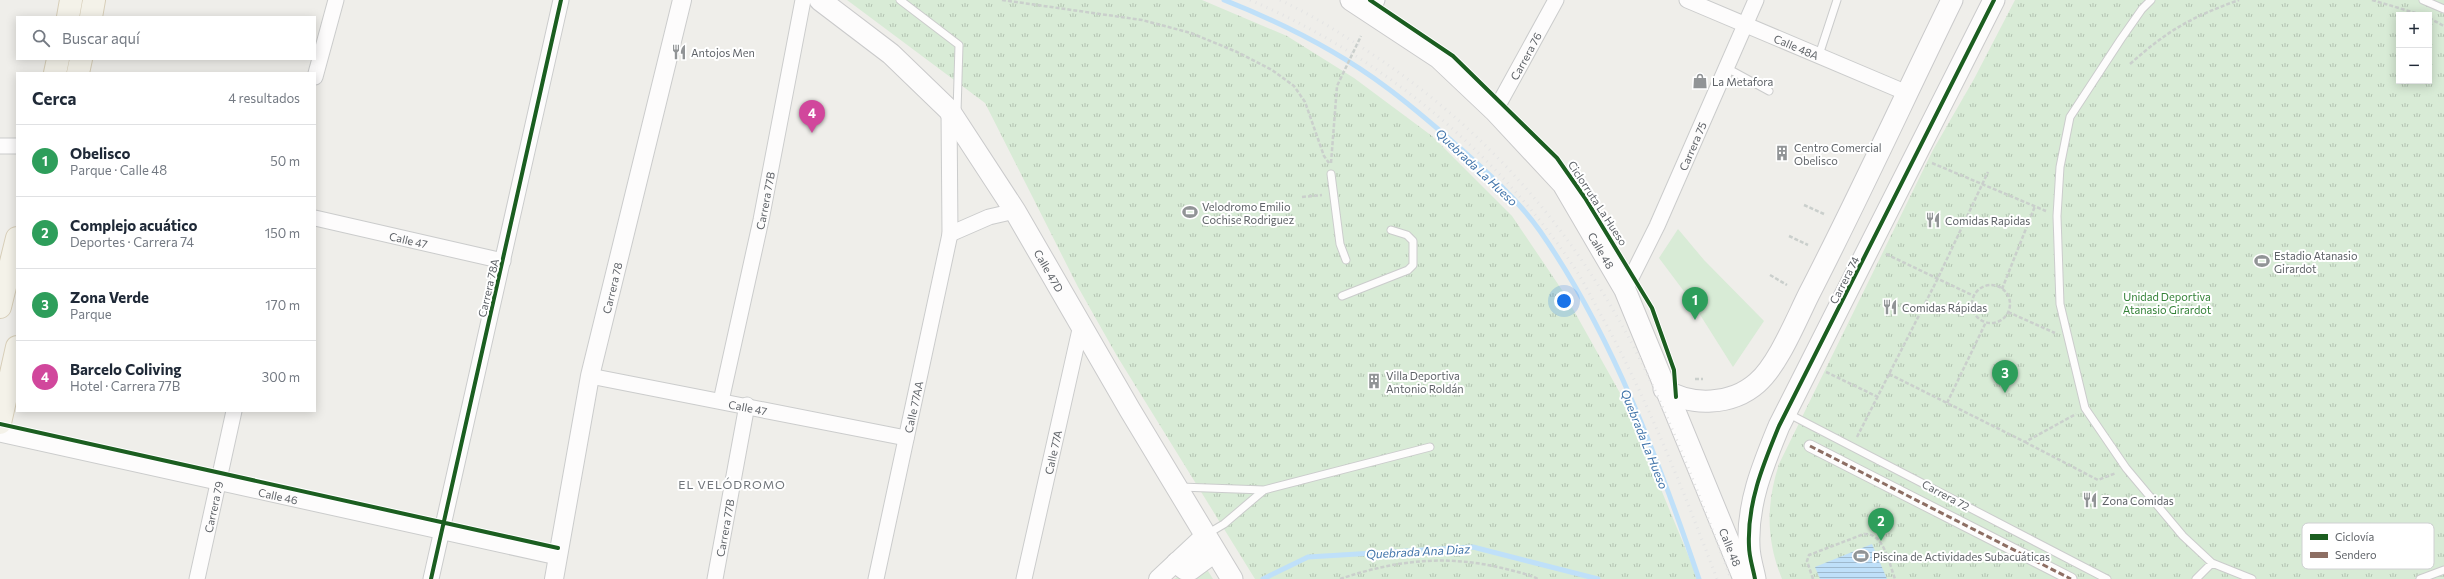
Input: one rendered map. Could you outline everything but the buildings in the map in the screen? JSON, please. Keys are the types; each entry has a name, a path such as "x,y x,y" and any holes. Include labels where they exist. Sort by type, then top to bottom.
{"main road":[{"path":"68,16 71,0"},
{"path":"91,16 94,0"},
{"name":"Calle 47D","path":"820,0 891,54 953,116 1015,211 1212,548 1232,579"},
{"name":"Calle 48","path":"1351,0 1374,6 1439,58 1495,111 1563,184 1625,290 1664,389 1744,579"},
{"path":"1664,389 1676,397 1708,402 1723,400 1746,391 1765,375 1821,271 1952,0"},
{"name":"Carrera 74","path":"1755,579 1749,547 1750,516 1763,465 1785,412 1844,300 1994,0"},
{"path":"55,72 58,60"},
{"path":"78,72 81,60"},
{"path":"0,307 16,242"},
{"path":"0,423 16,351"},
{"path":"1178,563 1185,569 1191,568 1212,548"}],"street":[{"path":"316,73 336,0"},
{"name":"Carrera 78A","path":"431,579 561,0"},
{"name":"Carrera 78","path":"554,579 590,376 682,0"},
{"name":"Carrera 77B","path":"721,401 761,220 803,0"},
{"name":"Carrera 76","path":"1495,111 1556,0"},
{"name":"Calle 48A","path":"1687,0 1907,93"},
{"name":"Carrera 75","path":"1625,290 1657,226 1725,67 1756,0"},
{"name":"Calle 77AA","path":"876,579 950,234 953,116"},
{"path":"0,146 16,146"},
{"path":"950,234 989,217 1015,211"},
{"name":"Calle 47","path":"316,218 503,261"},
{"name":"Calle 77A","path":"1024,579 1081,325"},
{"name":"Calle 47","path":"590,376 746,405 906,438"},
{"name":"Carrera 77B","path":"715,579 746,405"},
{"name":"Carrera 79","path":"197,579 217,481 234,412"},
{"name":"Calle 46","path":"0,434 557,557"},
{"path":"1810,446 2071,579"},
{"path":"1158,579 1178,563"}],"lane":[{"path":"900,0 959,45 953,116"},
{"path":"1819,55 1837,0"},
{"path":"2151,0 2142,9 2070,117 2060,167 2057,216 2060,304 2085,408 2126,468 2182,536 2212,563 2252,579"},
{"path":"2423,0 2444,9"},
{"path":"1725,67 1768,91"},
{"path":"1331,174 1340,244 1346,260"},
{"path":"1342,296 1408,270 1413,265 1413,241 1407,235 1391,230"},
{"name":"Carrera 72","path":"1785,412 2106,579"},
{"path":"1177,487 1264,490 1430,447"},
{"path":"1212,548 1224,524 1264,490"},
{"path":"2196,579 2212,563"},
{"path":"2420,579 2444,570"}],"path":[{"path":"1002,0 1142,20 1191,33 1237,52 1272,70 1294,86 1305,102 1324,156 1331,166"},
{"path":"2130,64 2161,37 2201,13 2239,0"},
{"path":"2372,0 2412,12"},
{"path":"2432,20 2444,26"},
{"path":"1331,174 1337,86 1361,36"},
{"path":"1928,162 2057,216"},
{"path":"1856,437 1878,397 1937,280 1988,172"},
{"path":"1302,197 1333,194"},
{"path":"1804,205 1824,214"},
{"path":"2002,289 2034,206"},
{"path":"1789,236 1808,245"},
{"path":"1883,253 1937,280 1974,296"},
{"path":"1770,275 1787,285"},
{"path":"1989,285 2002,289 2009,299 2008,312 1999,321 1986,322 1980,320 1973,309 1974,296 1978,291 1989,285"},
{"path":"2008,312 2042,329 2068,338"},
{"path":"1947,403 1986,322"},
{"path":"1825,371 1878,397"},
{"path":"1889,374 2098,480 2126,468"},
{"path":"2025,442 2085,408"},
{"path":"1813,579 1807,561 1809,555 1864,534 1870,534 1880,541 1895,579"},
{"path":"1340,579 1375,567 1427,559 1483,563 1538,579"}],"green space":[{"path":"847,0 1202,0 1287,36 1354,78 1432,136 1512,216 1564,293 1625,402 1698,579 1255,579 1117,356 1078,287 985,103"},
{"name":"Unidad Deportiva Atanasio Girardot","path":"2015,0 2444,0 2444,579 1782,579 1773,550 1770,522 1772,493 1779,464 1933,150 1974,79"},
{"path":"1678,229 1704,260 1764,321 1733,367 1692,302 1659,258"},
{"path":"1203,563 1213,579 1174,579"}],"water":[{"name":"Piscina de Actividades Subacuáticas","path":"1872,544 1887,579 1820,579 1815,567"}],"waterway":[{"name":"Quebrada La Hueso","path":"1224,0 1308,38 1368,74 1424,117 1482,168 1513,198 1540,231 1566,271 1612,356 1632,399 1650,444 1699,579"},
{"name":"Quebrada Ana Diaz","path":"1263,579 1308,557 1473,547 1598,579"}],"railway":[{"path":"1250,0 1298,23 1344,49 1389,78 1431,111 1471,146 1509,184 1543,224 1574,267 1622,355 1666,450 1717,579"},
{"path":"1280,0 1327,25 1372,54 1417,86 1459,121 1498,158 1534,198 1568,241 1598,285 1626,333 1651,382 1683,455 1731,579"}],"marked path":[{"path":"1810,446 2071,579"}],"cycle path":[{"path":"431,579 561,0"},
{"name":"Ciclorruta La Hueso","path":"1370,0 1453,56 1557,158 1585,198 1652,308 1674,370 1676,397"},
{"path":"1755,579 1749,550 1749,530 1753,499 1767,455 1779,426 1994,0"},
{"path":"0,424 558,548"}],"place":[{"name":"Antojos Men","path":"679,52"},
{"name":"La Metafora","path":"1700,81"},
{"name":"Barcelo Coliving","path":"812,133"},
{"name":"Centro Comercial Obelisco","path":"1782,153"},
{"name":"Velodromo Emilio Cochise Rodriguez","path":"1190,212"},
{"name":"Comidas Rapidas","path":"1933,220"},
{"name":"Estadio Atanasio Girardot","path":"2262,261"},
{"name":"Comidas Rápidas","path":"1890,307"},
{"name":"Obelisco","path":"1695,320"},
{"name":"Villa Deportiva Antonio Roldán","path":"1374,381"},
{"name":"Zona Verde","path":"2005,393"},
{"name":"Zona Comidas","path":"2090,500"},
{"name":"Complejo acuático","path":"1881,541"},
{"name":"Piscina de Actividades Subacuáticas","path":"1861,556"}],"district":[{"name":"EL VELÓDROMO","path":"732,484"}]}
